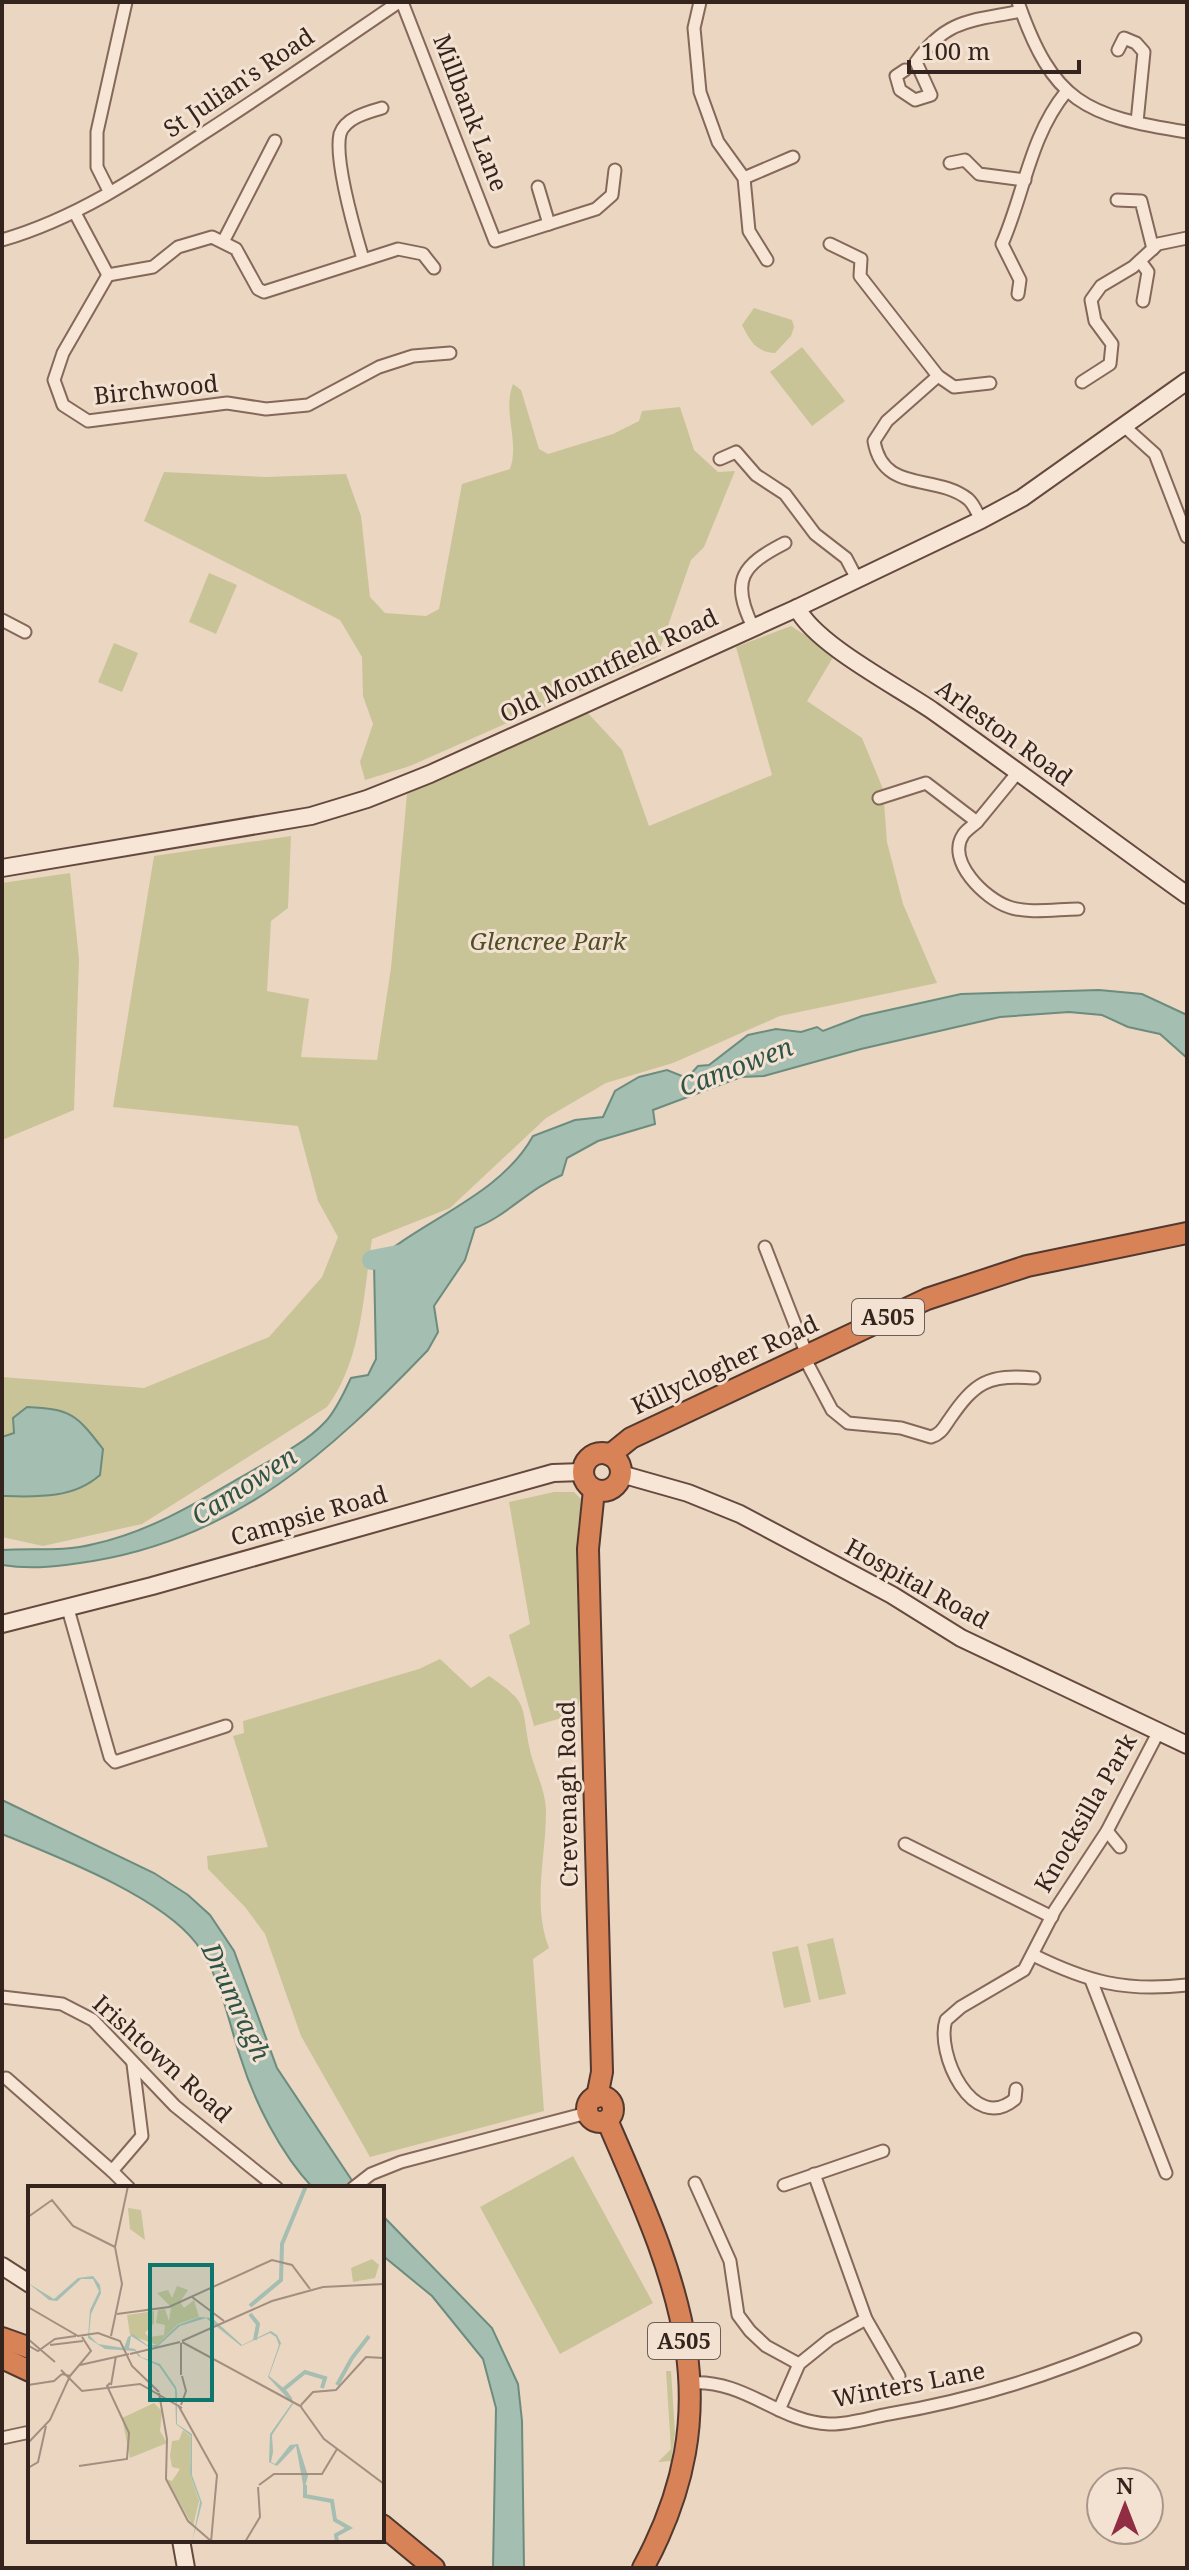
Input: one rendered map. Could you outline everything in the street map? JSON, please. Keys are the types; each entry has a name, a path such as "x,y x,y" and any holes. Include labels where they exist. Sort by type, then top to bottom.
{"highway":[{"name":"Killyclogher Road","path":"610,1455 631,1438 927,1299 1027,1266 1187,1233"},
{"name":"A505","path":"588,1481 593,1455 610,1455"},
{"path":"588,1481 609,1490 621,1474 619,1463 610,1455"},
{"name":"Crevenagh Road","path":"588,1481 602,2072 597,2110 666,2257 682,2324 690,2383 683,2477 663,2531 643,2568"},
{"path":"2,2338 28,2347"},
{"path":"2,2358 28,2370"},
{"path":"384,2527 432,2568"},
{"path":"384,2540 432,2568"}],"street":[{"path":"109,191 97,167 97,132 126,2"},
{"name":"St Julian's Road","path":"2,240 42,228 75,213 143,173 400,2"},
{"name":"Millbank Lane","path":"400,2 495,241 549,224"},
{"path":"700,2 694,28 700,92 718,142 744,178 749,231 767,260"},
{"path":"905,70 896,76 900,90 915,100 931,95 916,62 928,45 951,26 1020,6 1045,68 1066,92 1091,107 1137,122 1187,132"},
{"path":"1118,50 1124,38 1136,43 1144,52 1137,122"},
{"path":"1018,294 1020,280 1002,244 1019,204 1041,129 1066,92"},
{"path":"363,259 347,203 340,134 348,122 382,108"},
{"path":"224,240 275,141"},
{"path":"744,178 793,157"},
{"path":"950,163 965,160 979,174 1025,180"},
{"path":"538,187 549,224 596,209 612,195 615,170"},
{"path":"1117,200 1141,201 1153,249"},
{"path":"75,213 108,275 153,267 178,247 212,237 224,240 236,249 258,289 264,292 398,249 411,249 423,254 434,268"},
{"path":"1082,382 1110,364 1112,344 1095,321 1091,300 1101,286 1140,261 1158,244 1187,238"},
{"path":"830,244 861,259 860,276 938,376 954,387 990,383"},
{"path":"1140,261 1148,272 1143,301"},
{"name":"Birchwood","path":"108,275 63,353 54,380 63,405 88,421 227,403 266,409 308,405 379,367 413,356 450,353"},
{"path":"938,376 887,421 874,441 877,458 892,473 948,488 970,500 981,520"},
{"name":"Old Mountfield Road","path":"2,868 301,817 367,799 797,608 981,520 1022,498 1187,381"},
{"path":"1125,427 1155,454 1187,537"},
{"path":"720,459 736,452 756,475 785,494 815,534 846,558 857,579"},
{"path":"753,627 741,599 741,581 749,564 785,543"},
{"name":"Arleston Road","path":"797,608 807,625 826,639 1018,772 1187,895"},
{"path":"2,620 25,632"},
{"path":"1018,772 961,837 959,855 967,873 987,895 1010,908 1078,909"},
{"path":"879,798 926,783 977,822"},
{"path":"765,1247 806,1356 832,1410 848,1423 901,1428 931,1437 942,1431 977,1385 1012,1376 1034,1378"},
{"name":"Campsie Road","path":"2,1624 68,1609 553,1473 588,1481"},
{"name":"Hospital Road","path":"621,1474 688,1493 740,1514 892,1595 961,1638 1187,1745"},
{"path":"68,1609 110,1757 115,1762 226,1726"},
{"name":"Knocksilla Park","path":"1033,1955 1052,1917 1107,1831 1159,1731"},
{"path":"1107,1831 1120,1847"},
{"name":"Knocksilla Park","path":"905,1844 1052,1917"},
{"path":"1016,2089 1015,2099 1008,2104 978,2106 969,2099 944,2045 943,2028 946,2020 961,2007 1024,1970 1033,1955 1091,1980 1159,1988 1187,1985"},
{"path":"1091,1980 1166,2173"},
{"name":"Irishtown Road","path":"2,1997 44,1999 78,2011 105,2031 175,2106 275,2186"},
{"path":"112,2171 142,2136 133,2064"},
{"path":"6,2078 127,2186"},
{"path":"356,2186 371,2174 401,2162 597,2110"},
{"path":"784,2185 883,2151"},
{"path":"814,2174 866,2319 899,2376"},
{"path":"695,2183 730,2261 738,2315 766,2346 799,2364"},
{"path":"2,2266 28,2283"},
{"path":"779,2410 799,2364 830,2339 866,2319"},
{"name":"Winters Lane","path":"690,2383 730,2385 779,2410 828,2424 957,2403 1050,2375 1135,2339"},
{"path":"2,2438 28,2432"},
{"path":"181,2542 186,2568"}],"green space":[{"path":"754,308 792,320 794,327 791,336 775,353 754,345 742,325"},
{"path":"802,347 845,401 812,426 770,372"},
{"path":"513,384 521,390 539,449 548,454 613,434 639,421 642,411 680,407 694,450 718,472 735,471 704,547 691,560 657,657 410,766 365,780 360,762 373,724 363,696 362,657 340,620 144,521 164,472 266,477 346,474 361,516 370,597 385,613 426,616 439,609 462,484 510,469 513,448 509,405"},
{"path":"209,573 237,585 216,634 189,622"},
{"name":"Glencree Park","path":"791,626 835,654 807,701 862,738 883,789 887,842 903,904 937,983 780,1016 673,1063 606,1083 546,1118 450,1208 372,1239 354,1348 339,1389 327,1407 142,1524 43,1546 2,1537 2,1377 144,1388 269,1337 322,1277 338,1237 318,1201 298,1126 113,1107 154,856 291,836 288,908 271,921 267,991 309,999 301,1057 377,1060 391,968 407,794 587,712 622,750 649,826 772,775 736,647"},
{"path":"114,643 138,653 122,692 98,682"},
{"path":"70,873 79,959 74,1110 2,1140 2,883"},
{"path":"554,1492 574,1492 582,1500 578,1526 582,1693 578,1706 565,1710 565,1717 534,1726 509,1635 530,1624 509,1502"},
{"path":"440,1659 471,1688 489,1676 517,1698 544,1795 546,1812 541,1915 549,1948 533,1959 544,2111 370,2157 301,2036 265,1934 245,1907 208,1869 207,1856 268,1847 233,1736 244,1733 243,1721 419,1669"},
{"path":"833,1938 846,1994 819,2000 807,1944"},
{"path":"798,1946 811,2002 784,2008 772,1952"},
{"path":"573,2156 653,2303 560,2354 480,2207"},
{"path":"666,2371 671,2371 675,2433 671,2461 658,2462 671,2449"}],"water":[{"name":"Camowen","path":"1099,990 1142,994 1187,1015 1187,1058 1160,1034 1128,1027 1102,1015 1069,1012 1000,1017 861,1049 764,1076 741,1077 653,1110 655,1124 598,1141 567,1158 562,1175 475,1228 465,1260 434,1306 438,1332 428,1350 355,1423 278,1485 236,1511 192,1532 145,1549 59,1566 2,1565 2,1550 82,1546 137,1531 216,1492 311,1435 334,1411 351,1378 368,1375 376,1359 374,1263 481,1191 519,1157 533,1136 575,1120 603,1117 615,1091 639,1077 667,1070 687,1078 698,1066 709,1065 748,1035 776,1029 801,1032 817,1027 823,1031 862,1016 961,994"},
{"path":"27,1407 54,1409 79,1421 103,1449 100,1475 78,1489 54,1495 2,1496 2,1437 14,1433 13,1418"},
{"name":"Drumragh","path":"2,1800 154,1873 188,1895 210,1915 234,1951 277,2068 356,2186 311,2186 290,2159 269,2126 253,2091 212,1970 196,1943 180,1926 134,1894 2,1834"},
{"path":"384,2217 492,2328 518,2384 522,2421 524,2568 493,2568 496,2408 483,2359 432,2296 384,2257"}],"waterway":[{"path":"372,1260 408,1253"}]}
